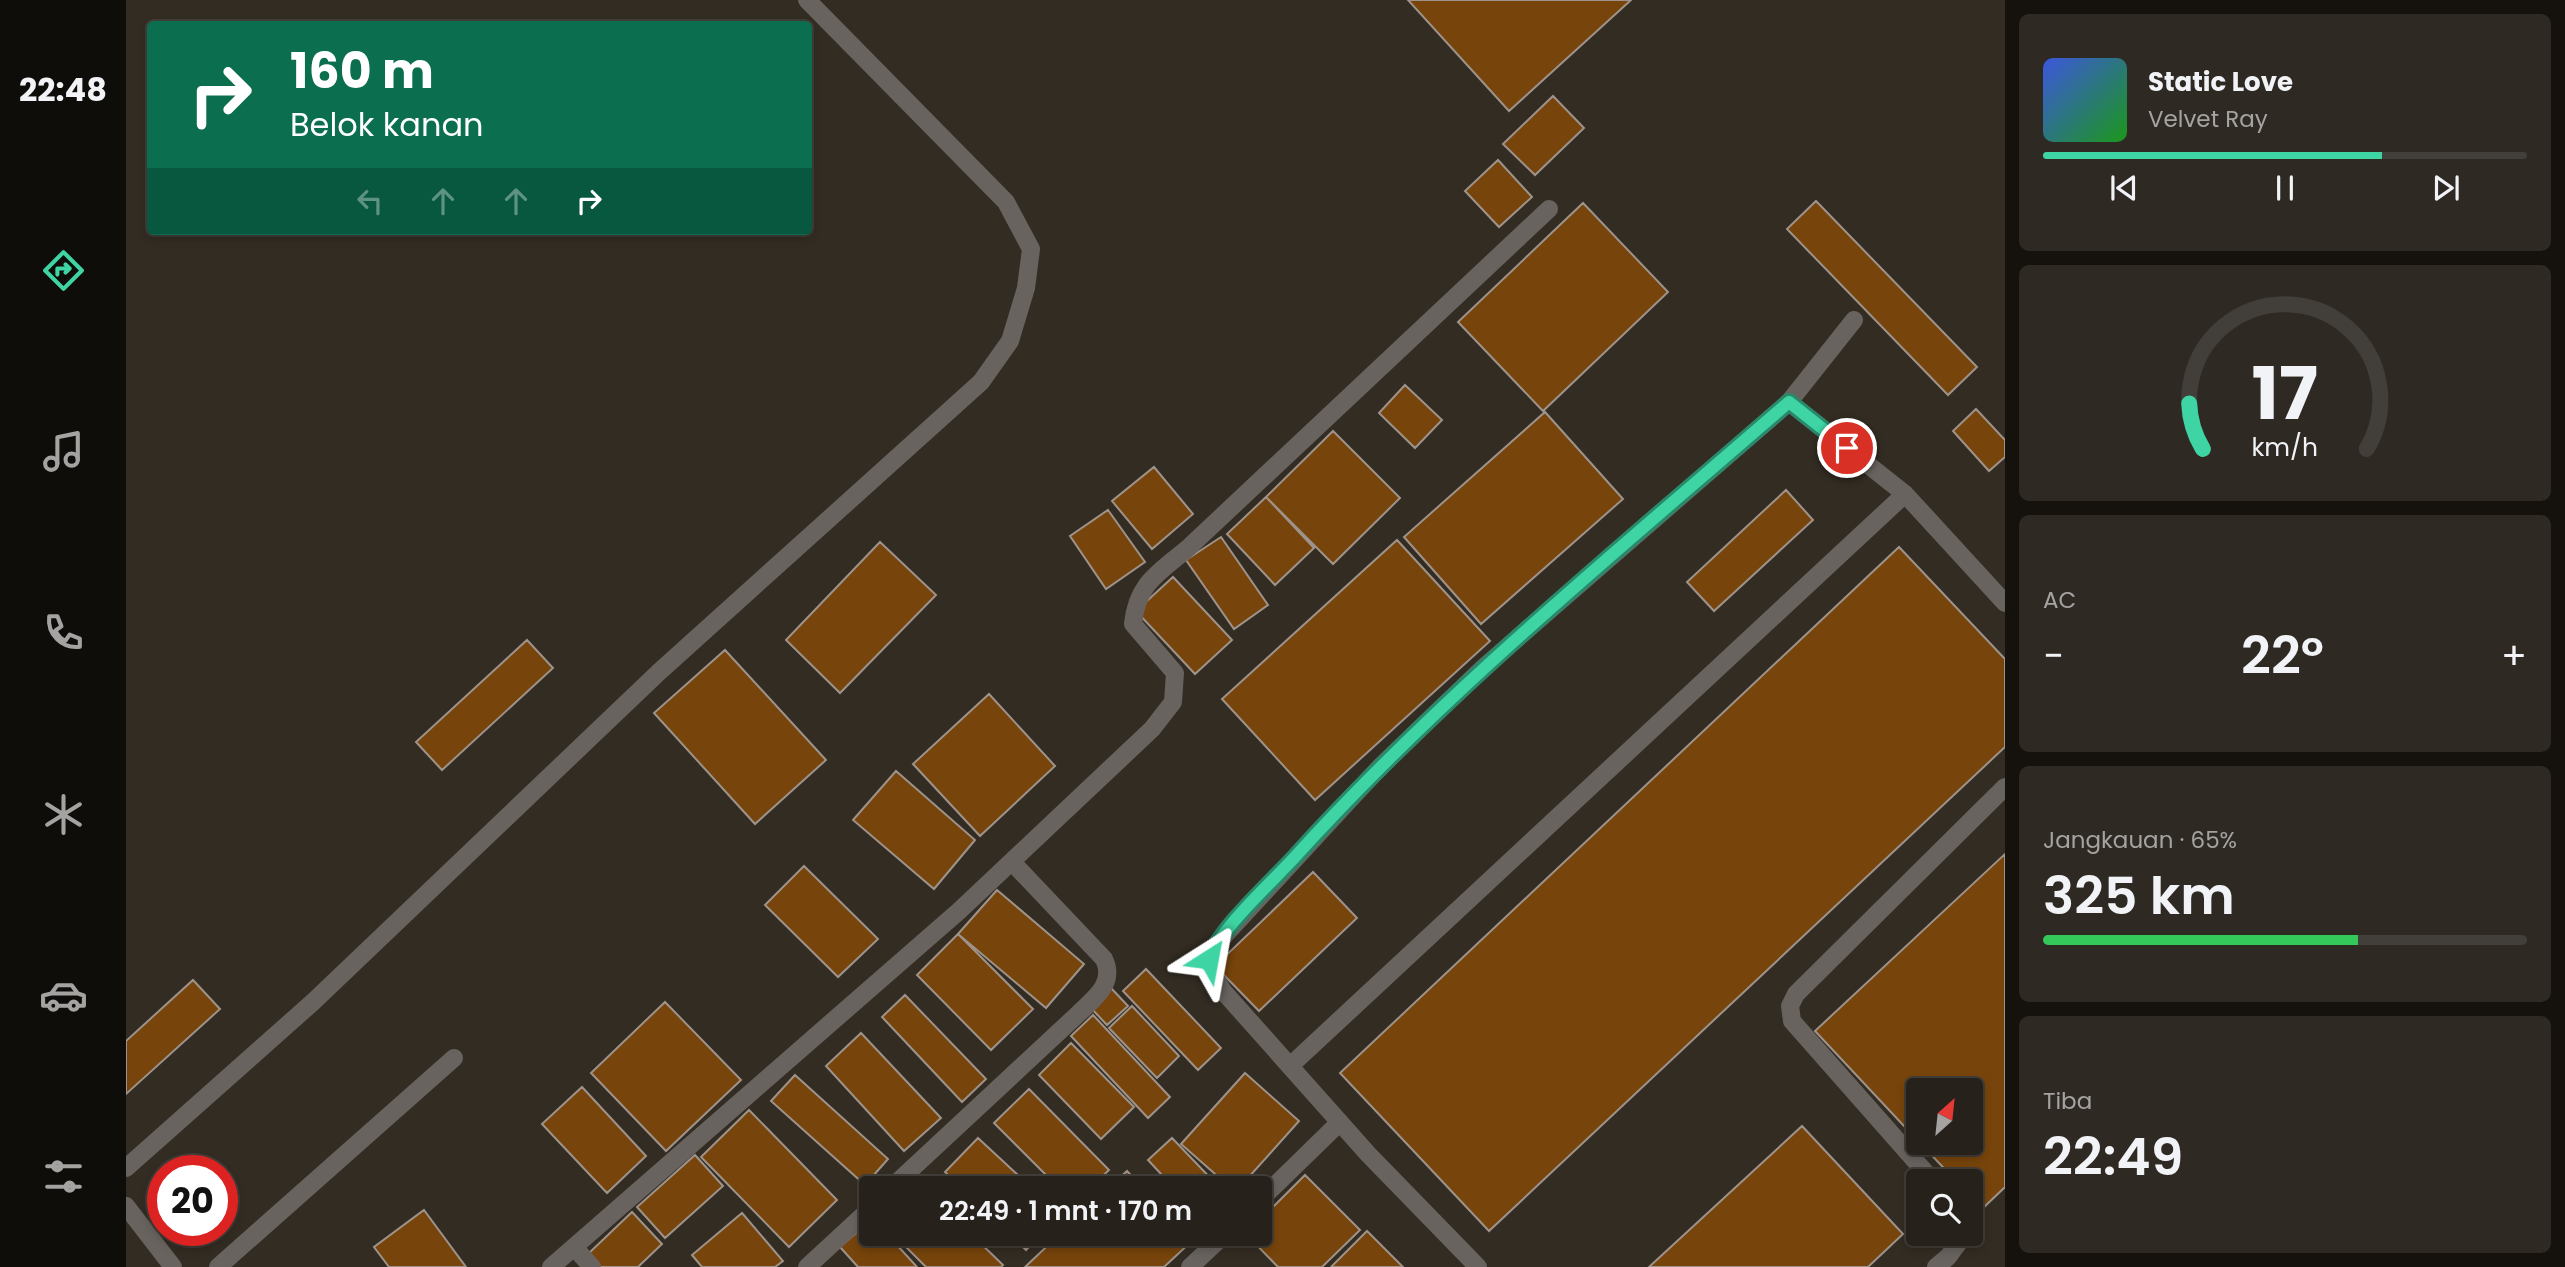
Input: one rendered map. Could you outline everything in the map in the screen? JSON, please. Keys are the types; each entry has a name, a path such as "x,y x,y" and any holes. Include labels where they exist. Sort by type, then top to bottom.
{"street":[{"path":"126,1168 313,1002 659,672 981,382 1010,341 1026,288 1031,249 1006,202 807,0"},
{"path":"551,1267 960,911 1152,729 1173,702 1175,673 1133,624 1135,605 1147,582 1187,549 1549,209"},
{"path":"1478,1267 1339,1122 1223,990 1213,974 1209,959 1213,948 1344,803 1483,668 1789,402 1854,320"},
{"path":"1789,402 1905,494 2005,603"},
{"path":"1290,1066 1905,494"},
{"path":"1922,1169 1792,1021 1790,1006 1796,994 2005,787"},
{"path":"904,1176 1077,1015 1104,986 1109,976 1104,959 1012,862"},
{"path":"218,1267 454,1058"},
{"path":"1272,1188 1339,1122"},
{"path":"126,1206 173,1267"},
{"path":"807,1267 859,1219"},
{"path":"1191,1267 1213,1246"},
{"path":"1936,1267 1956,1246"},
{"path":"573,1247 592,1267"}],"building":[{"path":"1408,0 1631,0 1509,111"},
{"path":"1553,96 1584,128 1535,175 1503,144"},
{"path":"1498,160 1532,197 1499,227 1465,191"},
{"path":"1816,201 1977,367 1948,395 1787,229"},
{"path":"1583,203 1668,292 1543,411 1458,322"},
{"path":"1405,385 1442,420 1415,448 1379,413"},
{"path":"1976,409 2005,440 2005,457 1989,471 1953,431"},
{"path":"1545,412 1623,499 1481,624 1404,537"},
{"path":"1333,431 1400,498 1333,564 1266,497"},
{"path":"1154,467 1193,514 1152,549 1112,501"},
{"path":"1786,490 1813,520 1714,611 1687,582"},
{"path":"1266,497 1314,548 1275,585 1227,534"},
{"path":"1108,510 1145,562 1106,589 1070,536"},
{"path":"1221,537 1268,605 1234,629 1186,560"},
{"path":"1397,540 1490,641 1315,800 1222,699"},
{"path":"880,542 936,595 840,693 786,640"},
{"path":"1899,547 2005,659 2005,747 1489,1231 1340,1073"},
{"path":"1173,577 1232,640 1195,674 1136,611"},
{"path":"527,640 553,668 442,770 416,742"},
{"path":"725,650 826,760 755,824 654,713"},
{"path":"989,694 1055,766 980,836 913,764"},
{"path":"896,771 975,840 934,889 853,820"},
{"path":"2005,854 2005,1187 1983,1208 1983,1169 1945,1169 1931,1155 1983,1155 1983,1078 1906,1078 1906,1128 1815,1031"},
{"path":"804,866 878,939 838,977 765,905"},
{"path":"1313,872 1357,918 1259,1011 1215,966"},
{"path":"997,890 1084,964 1046,1008 958,934"},
{"path":"958,934 1033,1009 991,1050 917,975"},
{"path":"1146,969 1221,1048 1198,1070 1123,991"},
{"path":"193,980 220,1009 126,1094 126,1041"},
{"path":"1111,988 1128,1006 1107,1025 1090,1007"},
{"path":"905,995 986,1079 962,1102 882,1017"},
{"path":"665,1002 741,1080 666,1151 591,1073"},
{"path":"1132,1006 1179,1056 1157,1078 1109,1028"},
{"path":"1093,1015 1170,1097 1148,1118 1071,1036"},
{"path":"861,1033 941,1118 904,1151 826,1066"},
{"path":"1071,1043 1134,1107 1101,1139 1039,1075"},
{"path":"1245,1073 1299,1121 1250,1176 1217,1176 1181,1144"},
{"path":"795,1075 888,1159 873,1176 859,1176 859,1180 771,1101"},
{"path":"582,1087 646,1156 607,1193 542,1124"},
{"path":"1029,1089 1109,1170 1103,1176 1047,1176 994,1123"},
{"path":"749,1110 837,1200 789,1247 701,1157"},
{"path":"1802,1126 1903,1234 1868,1267 1649,1267"},
{"path":"978,1138 1019,1176 949,1176 945,1172"},
{"path":"1172,1138 1208,1176 1163,1176 1148,1160"},
{"path":"695,1155 723,1186 665,1238 637,1207"},
{"path":"1305,1175 1360,1230 1322,1267 1278,1267 1258,1246 1272,1246 1272,1208"},
{"path":"424,1210 466,1267 389,1267 374,1247"},
{"path":"632,1212 662,1244 638,1267 600,1267 588,1254"},
{"path":"742,1213 783,1261 775,1267 702,1267 692,1255"},
{"path":"859,1230 859,1246 898,1246 917,1267 858,1267 840,1247"},
{"path":"1367,1231 1403,1267 1331,1267"},
{"path":"905,1246 983,1246 1003,1265 1001,1267 926,1267"},
{"path":"1047,1246 1187,1246 1164,1267 1025,1267"}],"route":[{"path":"1209,959 1213,948 1245,911 1380,766 1483,668 1789,402 1847,448"}]}
